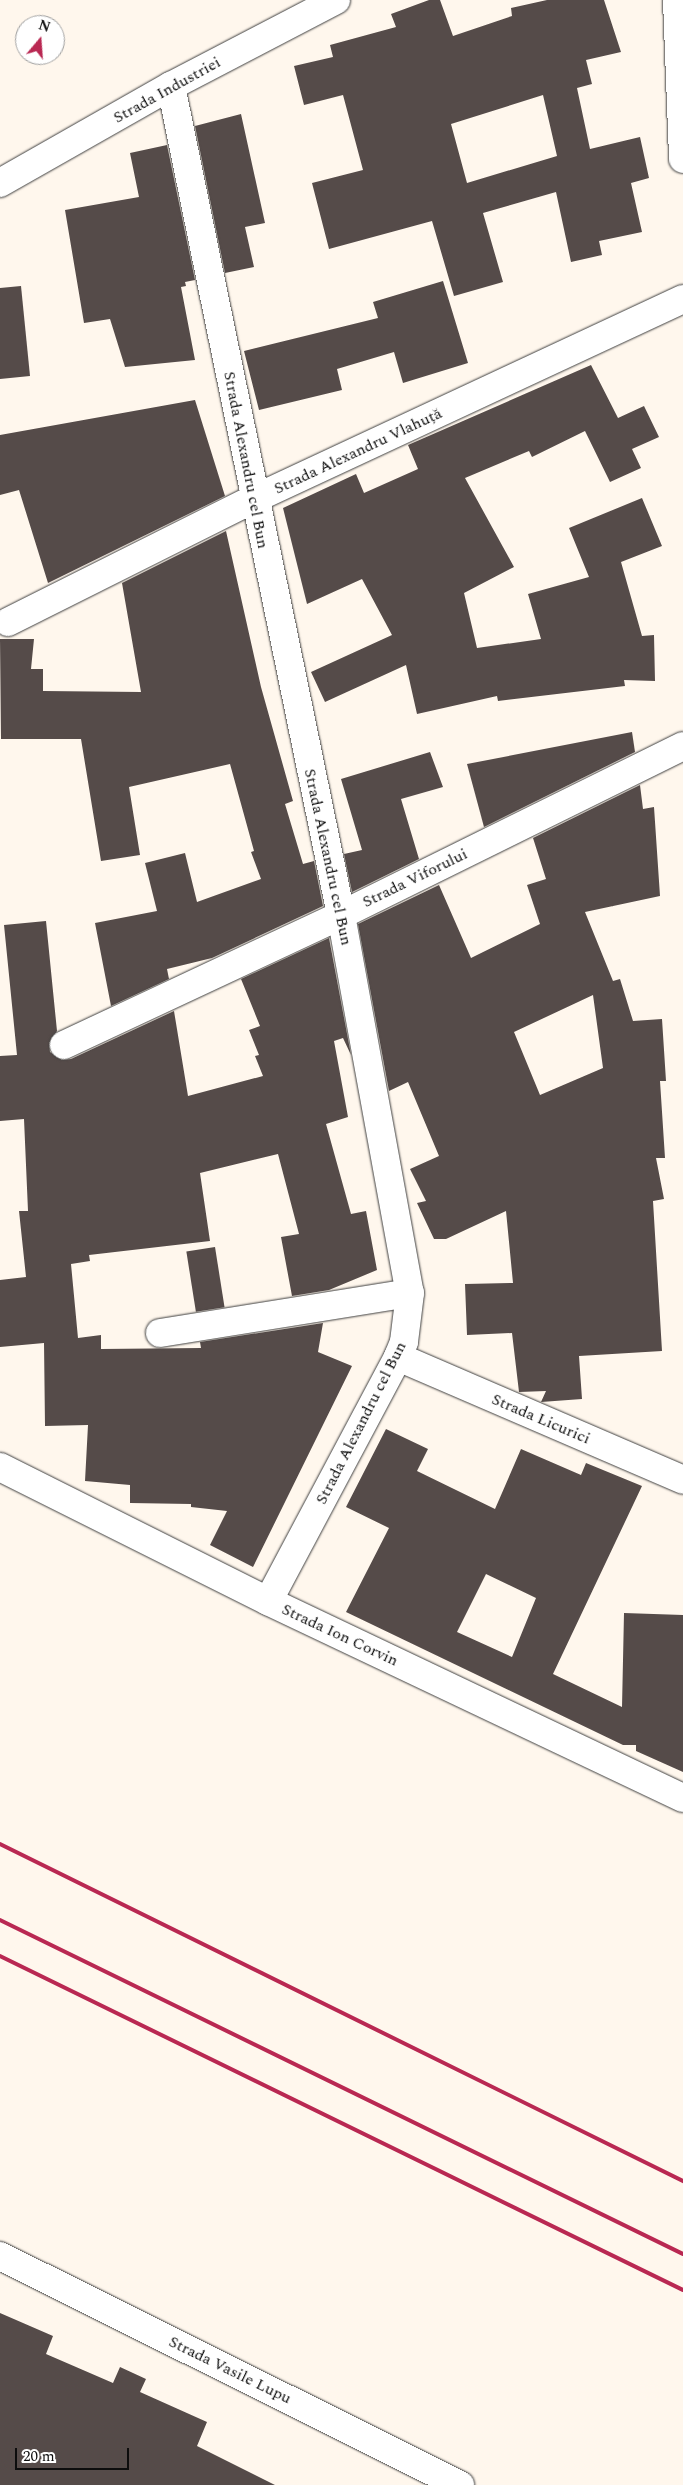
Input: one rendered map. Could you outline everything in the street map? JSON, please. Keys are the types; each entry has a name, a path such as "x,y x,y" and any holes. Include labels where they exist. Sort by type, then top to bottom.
{"street":[{"name":"Strada Industriei","path":"0,183 171,86 336,0"},
{"path":"677,0 683,159"},
{"name":"Strada Alexandru cel Bun","path":"171,86 254,500 341,915 410,1293 404,1342 398,1357 268,1601"},
{"name":"Strada Alexandru Vlahuță","path":"8,622 254,500 683,300"},
{"name":"Strada Viforului","path":"64,1045 341,915 683,746"},
{"path":"160,1333 410,1293"},
{"name":"Strada Licurici","path":"398,1357 683,1480"},
{"name":"Strada Ion Corvin","path":"0,1467 268,1601 683,1798"},
{"name":"Strada Vasile Lupu","path":"0,2256 460,2485"}],"building":[{"path":"429,0 440,0 453,36 512,16 511,8 547,0 604,0 621,52 586,60 592,84 577,88 590,149 640,137 649,178 631,183 642,232 599,241 602,255 571,262 556,192 483,213 503,282 454,296 432,221 329,249 312,183 363,170 343,95 304,105 294,66 333,57 330,45 396,27 391,14","holes":["543,95 557,156 467,183 451,124"]},
{"path":"241,114 265,223 245,227 254,267 225,273 195,126"},
{"path":"167,145 195,280 185,282 186,286 181,287 195,360 125,367 110,319 84,323 65,210 139,197 130,153"},
{"path":"443,281 468,363 403,383 394,352 337,369 342,390 259,410 244,351 378,318 373,302"},
{"path":"21,286 30,376 0,379 0,288"},
{"path":"591,365 618,418 644,406 659,437 632,449 641,468 610,482 585,431 532,457 529,451 465,478 514,567 464,593 477,648 541,639 528,594 589,577 569,528 642,498 662,546 621,562 642,636 654,635 655,681 624,680 625,686 498,701 497,696 417,714 406,665 325,702 311,672 392,635 362,579 307,604 283,508 356,474 364,493 418,469 408,445"},
{"path":"195,400 225,496 48,583 19,490 0,495 0,435"},
{"path":"226,531 261,687 293,801 285,804 303,864 314,861 323,906 212,958 167,969 169,979 111,1006 95,923 157,911 145,863 185,853 197,902 261,879 251,852 254,851 230,764 129,787 140,855 101,861 81,739 1,739 0,639 34,639 31,669 43,669 43,691 141,692 122,583"},
{"path":"632,732 635,752 484,827 467,764"},
{"path":"430,752 443,787 401,799 419,859 352,892 344,854 362,850 341,779"},
{"path":"640,785 643,809 654,807 660,896 585,912 613,981 620,979 633,1021 662,1019 666,1081 660,1081 665,1158 656,1158 664,1199 653,1201 662,1351 579,1356 582,1399 541,1402 546,1391 519,1392 512,1333 467,1335 465,1284 513,1283 506,1211 446,1239 434,1239 417,1203 426,1201 410,1169 439,1156 408,1082 389,1091 358,924 439,885 471,958 540,924 527,885 546,879 533,838","holes":["593,995 603,1068 540,1095 514,1032"]},
{"path":"46,921 57,1031 49,1043 50,1052 62,1060 71,1059 174,1011 188,1096 263,1076 255,1056 259,1055 249,1030 260,1026 241,979 329,938 351,1055 343,1038 334,1041 348,1117 326,1124 351,1214 366,1211 377,1270 329,1290 292,1296 281,1237 299,1234 278,1154 200,1173 210,1241 89,1255 90,1261 71,1264 78,1338 101,1335 101,1349 201,1348 200,1342 323,1323 318,1352 352,1366 253,1567 210,1545 227,1511 191,1507 191,1504 130,1503 130,1485 85,1481 88,1425 45,1426 44,1343 0,1347 0,1280 26,1277 19,1211 28,1211 24,1119 0,1121 0,1056 17,1055 4,925"},
{"path":"215,1247 225,1307 196,1312 186,1252"},
{"path":"386,1429 428,1449 417,1471 495,1509 521,1449 581,1475 586,1463 642,1486 553,1674 622,1707 624,1613 683,1615 683,1772 636,1751 636,1745 623,1745 346,1612 389,1528 346,1507","holes":["486,1574 536,1598 512,1657 457,1632"]},
{"path":"0,2313 53,2336 46,2354 113,2383 120,2367 146,2379 140,2392 207,2422 197,2446 275,2485 0,2485"}],"railway":[{"path":"0,1844 683,2181"},
{"path":"0,1920 683,2254"},
{"path":"0,1956 683,2290"}]}
